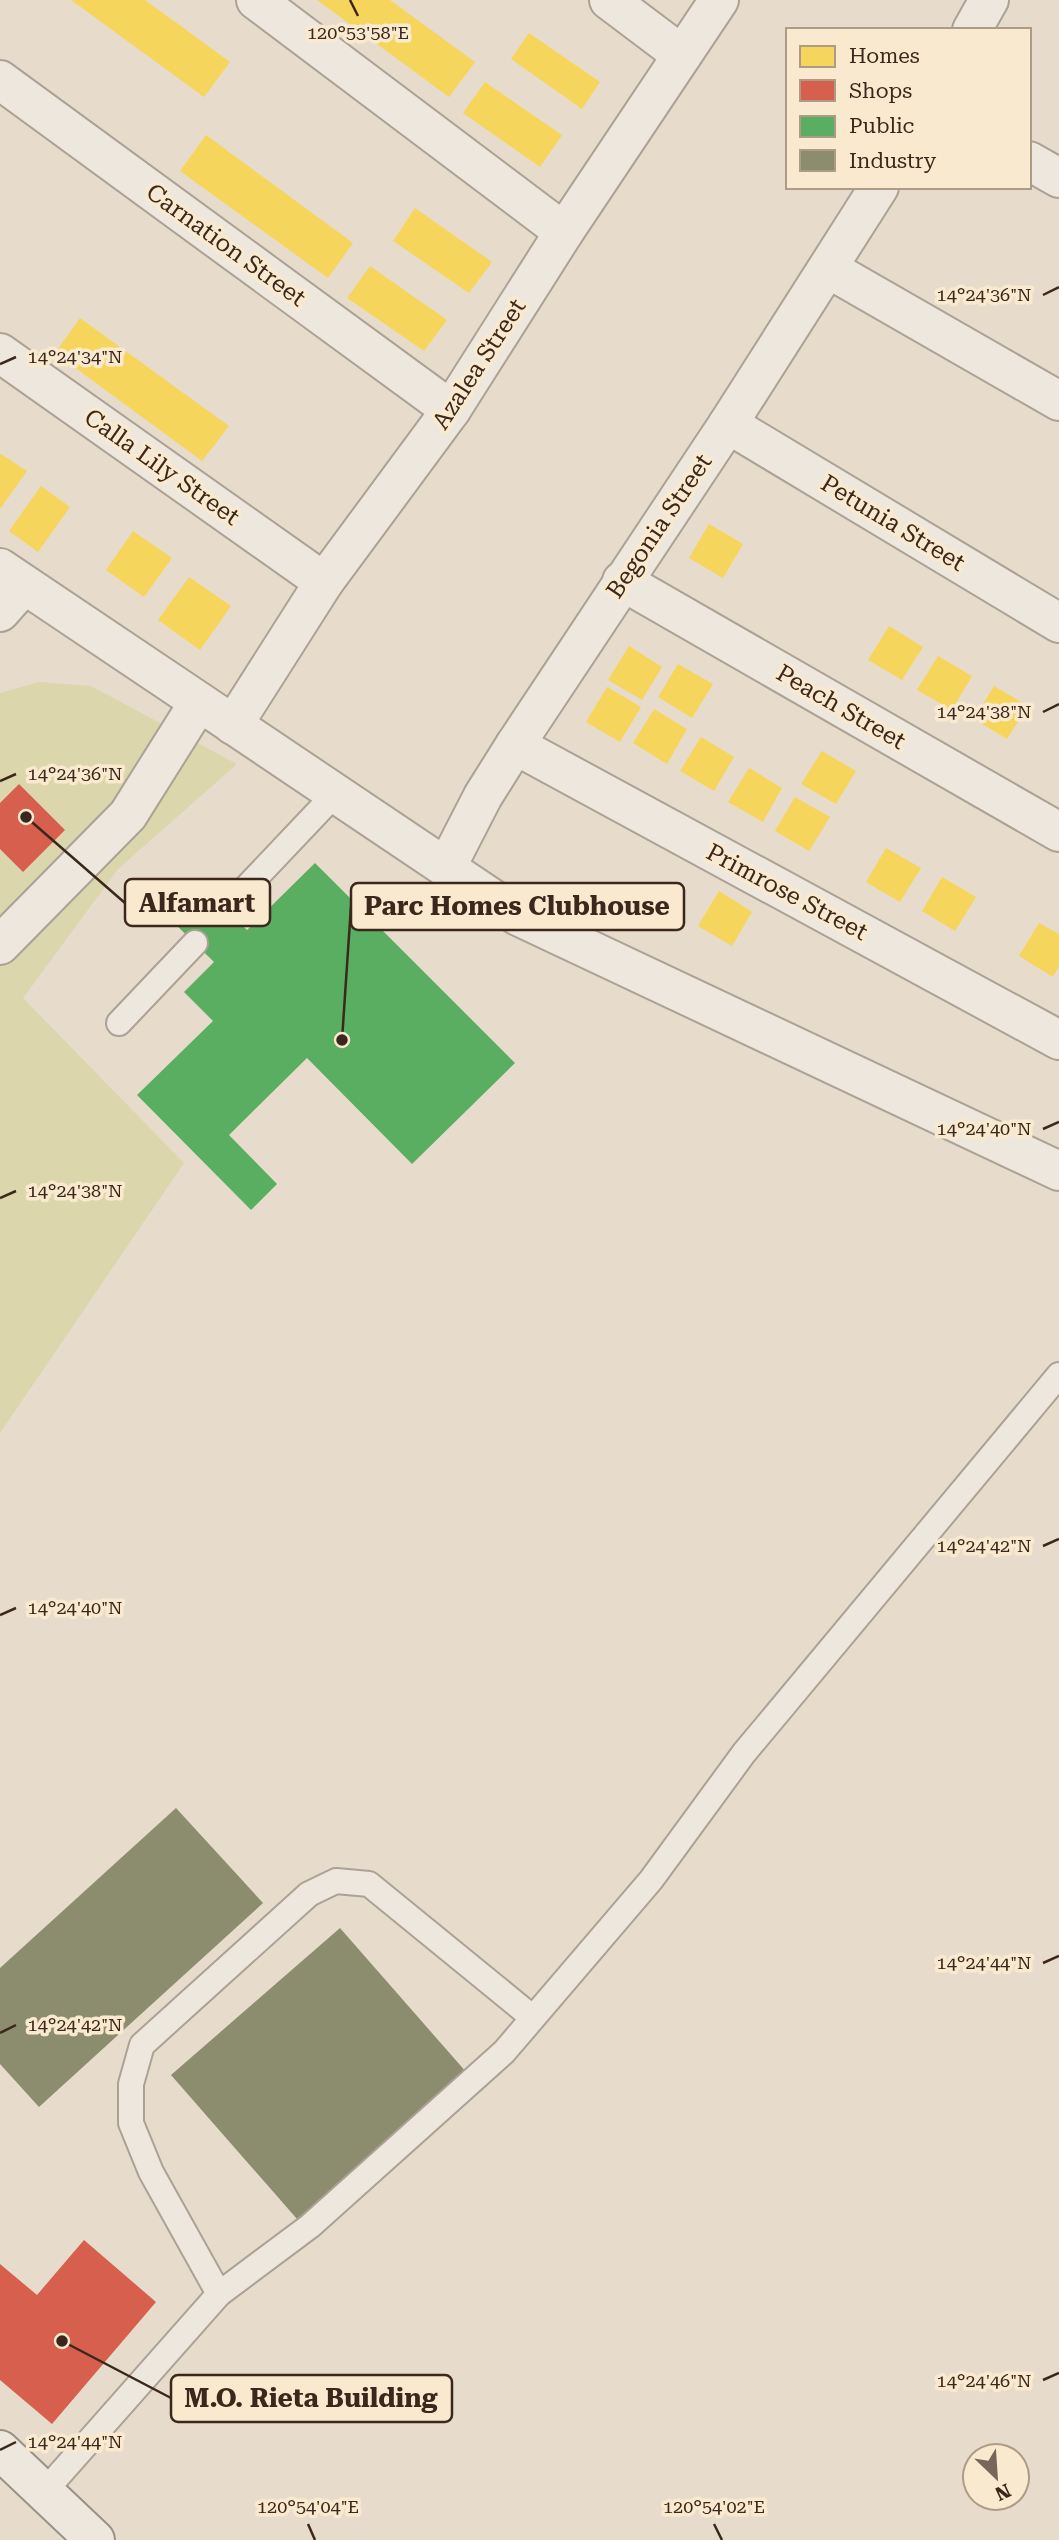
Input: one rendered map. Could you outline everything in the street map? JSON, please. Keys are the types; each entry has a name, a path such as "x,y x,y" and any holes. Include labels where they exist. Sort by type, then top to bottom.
{"street":[{"path":"256,0 564,232"},
{"path":"609,0 682,55"},
{"name":"Azalea Street","path":"233,725 324,582 451,410 564,232 719,0"},
{"path":"973,28 989,0"},
{"name":"Carnation Street","path":"0,80 451,410"},
{"path":"1031,162 1059,178"},
{"name":"Begonia Street","path":"446,868 483,796 515,745 728,424 878,189"},
{"path":"829,268 1059,401"},
{"name":"Calla Lily Street","path":"0,353 324,582"},
{"name":"Petunia Street","path":"728,424 1059,623"},
{"name":"Peach Street","path":"622,581 1059,832"},
{"path":"8,588 199,702 518,916 1059,1171"},
{"path":"0,945 128,815 199,702"},
{"name":"Primrose Street","path":"515,745 1059,1040"},
{"path":"0,2451 94,2540"}],"lane":[{"path":"226,909 336,793"},
{"path":"119,1023 194,943"},
{"path":"44,2492 219,2294 320,2217 504,2052 651,1880 744,1753 1059,1375"},
{"path":"219,2294 151,2172 131,2123 131,2084 142,2045 309,1894 336,1881 369,1884 532,2017"}],"shaded area":[{"path":"39,682 91,686 237,764 118,869 23,998 184,1163 0,1433 0,693"}],"building: Homes":[{"path":"71,0 145,0 230,62 204,97"},
{"path":"317,0 390,0 475,62 449,97"},
{"path":"529,33 600,82 582,109 511,59"},
{"path":"485,82 562,135 540,167 463,113"},
{"path":"206,135 353,243 328,278 180,171"},
{"path":"415,208 492,262 469,293 393,241"},
{"path":"370,266 447,320 424,351 347,298"},
{"path":"80,318 229,426 202,461 55,353"},
{"path":"0,455 27,471 0,509"},
{"path":"41,486 70,507 38,552 9,531"},
{"path":"709,524 743,544 723,578 689,558"},
{"path":"133,531 172,558 144,597 106,570"},
{"path":"189,577 231,606 200,650 158,620"},
{"path":"889,626 923,647 902,680 868,660"},
{"path":"629,646 662,667 642,700 608,680"},
{"path":"938,656 972,676 952,710 917,690"},
{"path":"678,664 713,684 692,718 658,697"},
{"path":"994,686 1028,706 1007,739 974,719"},
{"path":"607,687 641,707 620,742 586,722"},
{"path":"654,709 687,729 667,764 633,743"},
{"path":"701,737 734,757 714,791 680,771"},
{"path":"822,751 856,771 836,804 801,784"},
{"path":"749,768 782,788 763,822 728,802"},
{"path":"795,797 830,817 809,851 775,831"},
{"path":"886,848 921,868 900,902 866,882"},
{"path":"942,877 976,897 955,931 922,911"},
{"path":"719,891 752,912 732,946 698,926"},
{"path":"1039,923 1059,934 1059,966 1053,977 1019,956"}],"building: Shops":[{"path":"19,784 65,830 23,872 0,849 0,803"},
{"path":"84,2240 156,2302 52,2424 0,2380 0,2264 37,2295"}],"building: Public":[{"path":"315,863 515,1063 412,1164 307,1058 229,1135 277,1184 251,1210 137,1095 213,1021 184,992 214,962 168,917 201,884 247,930"}],"building: Industry":[{"path":"176,1808 263,1903 39,2107 0,2064 0,1968"},
{"path":"340,1928 467,2073 297,2219 171,2075"}],"place":[{"name":"Alfamart","path":"26,817"},
{"name":"Parc Homes Clubhouse","path":"342,1040"},
{"name":"M.O. Rieta Building","path":"62,2341"}]}
